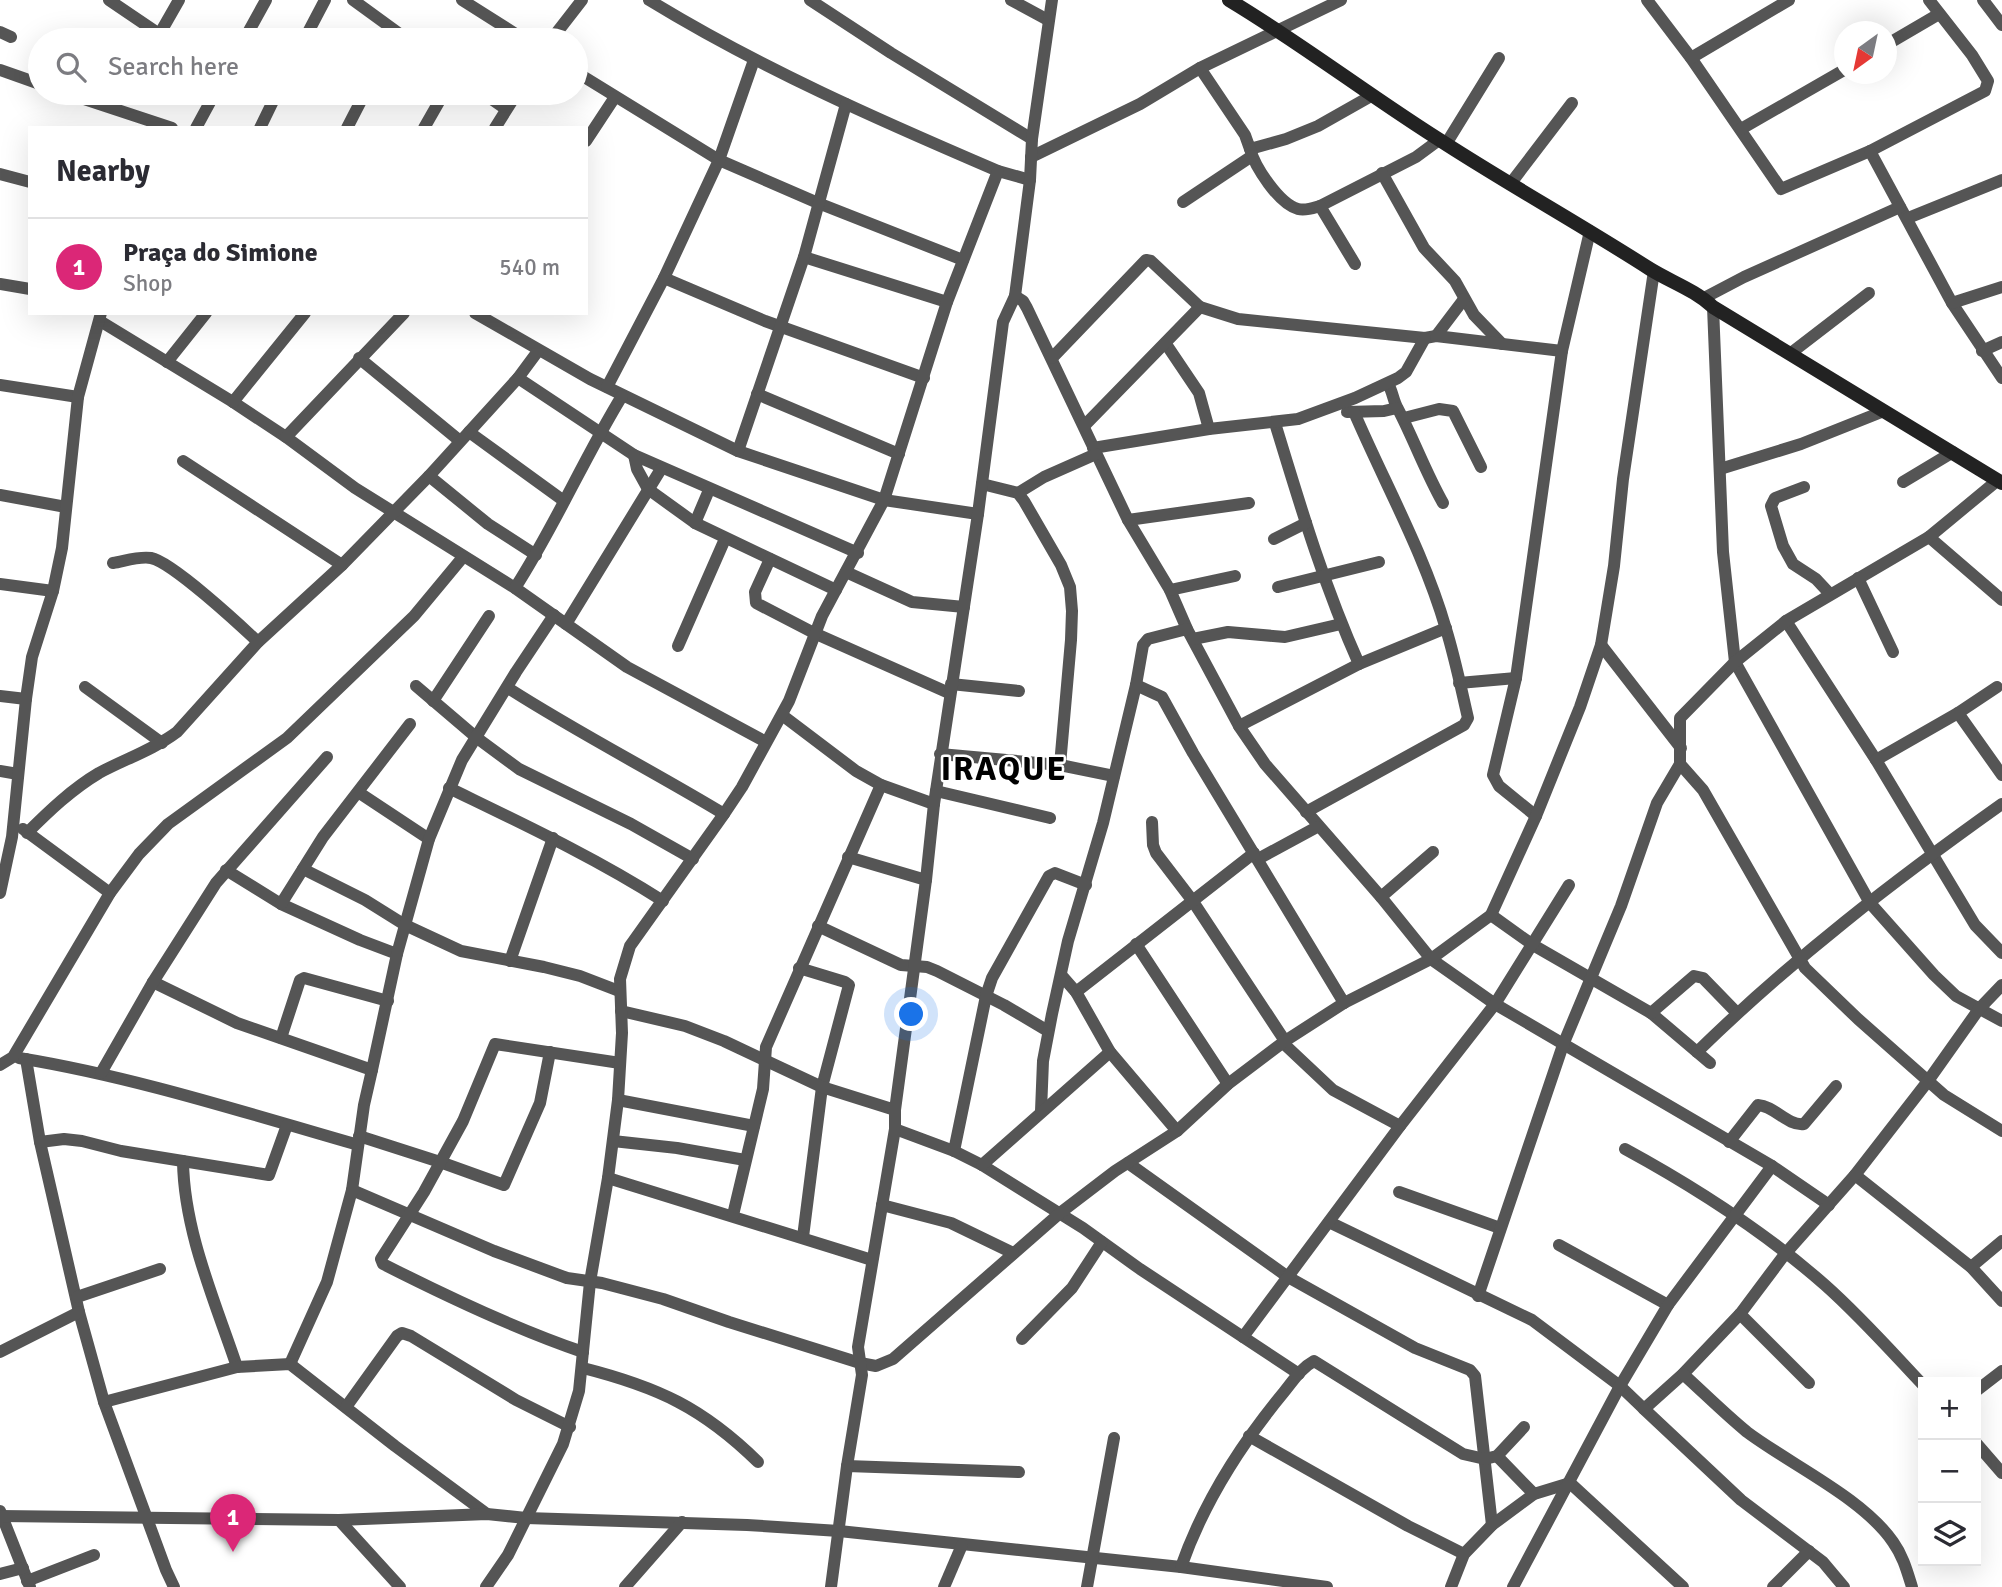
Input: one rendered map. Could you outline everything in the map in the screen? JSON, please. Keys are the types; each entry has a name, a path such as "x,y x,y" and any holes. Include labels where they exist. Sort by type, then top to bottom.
{"street":[{"path":"109,0 150,28"},
{"path":"168,28 179,0"},
{"path":"251,28 266,0"},
{"path":"310,28 325,0"},
{"path":"353,0 385,28"},
{"path":"462,0 506,28"},
{"path":"560,28 582,0"},
{"path":"649,0 754,60 846,104 998,171 1030,180"},
{"path":"810,0 1032,139"},
{"path":"1011,0 1048,20"},
{"path":"831,1587 862,1375 858,1347 895,1129 895,1110 940,754 978,514 1003,322 1015,296 1030,180 1032,139 1052,0"},
{"path":"1229,0 1278,30 1442,142 2000,482 1929,537 1786,621 1735,662 1680,718 1680,764 1657,803 1621,906 1563,1045 1478,1296"},
{"path":"1031,156 1140,104 1200,68 1341,0"},
{"path":"1648,0 1741,129 1781,190 1870,151 1985,90 1988,81 1972,55 1929,0"},
{"path":"1691,58 1789,0"},
{"path":"1983,0 2002,25"},
{"path":"1897,39 1939,14"},
{"path":"1200,68 1232,114 1265,178 1292,206 1305,210 1320,206 1442,142 1499,58"},
{"path":"607,387 664,278 719,160 754,60"},
{"path":"0,70 28,80"},
{"path":"1741,129 1834,76"},
{"path":"588,80 719,160 818,203 963,260"},
{"path":"1183,202 1251,152 1318,126 1371,96"},
{"path":"588,138 615,97"},
{"path":"1511,183 1572,103"},
{"path":"738,451 804,257 846,104"},
{"path":"102,105 166,126"},
{"path":"197,126 208,105"},
{"path":"261,126 271,105"},
{"path":"347,126 358,105"},
{"path":"425,126 437,105"},
{"path":"501,105 506,108"},
{"path":"496,126 508,105"},
{"path":"1870,151 1952,303 2002,378"},
{"path":"486,1587 509,1555 570,1427 583,1368 590,1282 618,1100 622,1033 619,991 630,946 647,918 663,901 724,814 782,715 814,634 884,500 947,302 998,171"},
{"path":"1382,173 1424,248 1455,281 1474,315 1502,344"},
{"path":"0,174 28,181"},
{"path":"1908,218 2002,180"},
{"path":"1320,206 1355,264"},
{"path":"1708,303 1900,207"},
{"path":"1536,816 1499,786 1493,775 1494,761 1516,678 1562,351 1590,231"},
{"path":"804,257 947,302"},
{"path":"1052,358 1146,260 1151,261 1200,307 1238,319 1562,351"},
{"path":"352,1190 567,1278 603,1283 663,1299 860,1363 876,1366 893,1359 1060,1213 1177,1131 1228,1084 1284,1042 1344,1003 1431,959 1491,915 1536,816 1580,707 1601,645 1654,271"},
{"path":"664,278 781,326 924,378"},
{"path":"0,285 28,289"},
{"path":"1952,303 2002,287"},
{"path":"1791,353 1870,293"},
{"path":"1015,296 1027,308 1128,520 1170,590 1239,726 1265,764 1317,827 1381,897 1431,959 1495,1004 1772,1166 1829,1205"},
{"path":"1018,493 1094,451 1209,429 1275,424 1325,411 1388,384 1406,372 1431,337 1464,299"},
{"path":"1708,303 1723,552 1735,662 1870,903 1956,996 2002,1021"},
{"path":"1084,426 1200,307"},
{"path":"167,362 204,315"},
{"path":"233,402 303,315"},
{"path":"286,437 402,315"},
{"path":"0,894 6,837 13,822 33,657 53,591 62,548 78,397 100,317 286,437 393,513 515,588 627,667 766,742"},
{"path":"490,317 538,351 622,396 738,451 884,500 978,514"},
{"path":"1982,351 2002,342"},
{"path":"1166,344 1199,393 1209,429"},
{"path":"27,833 70,794 100,773 162,743 177,732 258,642 342,565 429,476 518,378 538,351"},
{"path":"359,358 465,437 564,500"},
{"path":"518,378 634,455 661,469 858,553"},
{"path":"0,384 78,397"},
{"path":"1388,384 1443,503"},
{"path":"757,394 899,454"},
{"path":"515,588 536,555 622,396"},
{"path":"1325,411 1453,411 1480,467"},
{"path":"1720,470 1801,444 1884,411"},
{"path":"1306,812 1464,726 1468,718 1446,628 1402,513 1354,412"},
{"path":"1275,424 1324,576 1359,664"},
{"path":"1903,482 1953,452"},
{"path":"634,455 637,469 648,489 695,523 836,590"},
{"path":"183,461 342,565"},
{"path":"566,624 661,469"},
{"path":"429,476 488,524 536,555"},
{"path":"982,484 1018,493 1070,587 1071,640 1060,765"},
{"path":"1804,487 1775,498 1771,506 1772,514 1783,546 1793,564 1816,579 1830,594"},
{"path":"695,523 709,490"},
{"path":"0,495 66,507"},
{"path":"1128,520 1249,503"},
{"path":"1274,540 1306,523"},
{"path":"1929,537 2002,600"},
{"path":"678,646 725,539"},
{"path":"174,1587 104,1402 79,1312 19,1058 110,893 139,854 168,824 287,738 414,616 463,557"},
{"path":"113,563 152,558 166,565 258,642"},
{"path":"770,559 755,592 754,601 814,634 950,689 1019,691"},
{"path":"1278,587 1379,562"},
{"path":"846,572 912,602 964,607"},
{"path":"1170,590 1235,576"},
{"path":"1858,578 1893,652"},
{"path":"0,584 53,591"},
{"path":"290,1364 327,1282 352,1190 372,1070 397,954 429,839 462,760 554,615"},
{"path":"433,701 489,616"},
{"path":"1786,621 1876,760 1975,925 2002,953"},
{"path":"1041,1111 1043,1061 1048,1031 1068,941 1086,885 1145,642 1190,634 1228,632 1285,637 1342,624"},
{"path":"1239,726 1359,664 1446,628"},
{"path":"1601,645 1681,748"},
{"path":"1459,683 1516,678"},
{"path":"1136,685 1163,697 1193,753 1344,1003"},
{"path":"416,686 477,738 519,769 631,824 693,859"},
{"path":"85,687 162,743"},
{"path":"1876,760 1958,713 1997,687"},
{"path":"508,688 570,727 724,814"},
{"path":"0,696 26,699"},
{"path":"1958,713 2002,775"},
{"path":"782,715 856,771 880,785 1050,818"},
{"path":"281,904 323,837 410,723"},
{"path":"940,754 1060,765 1114,776"},
{"path":"101,1073 153,982 216,883 327,757"},
{"path":"1680,764 1703,790 1799,958 1821,985 1944,1095 2002,1131"},
{"path":"0,771 18,774"},
{"path":"733,1215 763,1089 766,1047 880,785"},
{"path":"449,788 553,838 663,901"},
{"path":"358,792 429,839"},
{"path":"1697,1052 1799,958 1933,853 2002,804"},
{"path":"13,822 110,893"},
{"path":"1152,822 1153,848 1192,900 1284,1042 1334,1090 1400,1126"},
{"path":"1076,992 1192,900 1256,856 1317,827"},
{"path":"510,961 553,838"},
{"path":"1381,897 1433,852"},
{"path":"848,857 926,880"},
{"path":"303,869 365,900 405,925 461,951 568,973 619,991"},
{"path":"226,870 281,904 397,954"},
{"path":"954,1151 992,978 1049,876 1055,873 1086,885"},
{"path":"1243,1337 1400,1126 1495,1004 1569,885"},
{"path":"1491,915 1533,945 1651,1013 1710,1063"},
{"path":"818,926 901,965 927,967 1048,1031"},
{"path":"1136,944 1228,1084"},
{"path":"799,968 849,985 822,1087 803,1237"},
{"path":"1062,976 1076,992 1110,1052 1177,1131"},
{"path":"1651,1013 1694,976 1703,978 1737,1013"},
{"path":"281,1038 300,980 304,978 388,1001"},
{"path":"153,982 237,1024 372,1070"},
{"path":"1644,1409 1683,1374 1740,1314 1785,1254 1855,1175 1928,1081 1979,1009 2002,985"},
{"path":"621,1011 685,1026 724,1041 822,1087 895,1110"},
{"path":"583,1352 519,1327 383,1264 381,1259 463,1121 495,1044 620,1063"},
{"path":"0,1065 19,1058 101,1073 287,1125 440,1162 501,1185 506,1184 540,1103 550,1052"},
{"path":"982,1165 1110,1052"},
{"path":"1730,1142 1758,1105 1765,1105 1797,1125 1804,1124 1836,1086"},
{"path":"618,1100 754,1126"},
{"path":"40,1142 64,1139 82,1141 121,1152 269,1175 287,1125"},
{"path":"895,1129 954,1151 982,1165 1060,1213 1299,1374"},
{"path":"613,1140 745,1160"},
{"path":"1625,1149 1733,1217 1826,1286 1918,1380"},
{"path":"183,1161 187,1204 196,1241 237,1367"},
{"path":"1128,1163 1289,1277 1415,1348 1470,1370 1475,1376 1491,1458 1492,1525"},
{"path":"1513,1587 1620,1386 1668,1304 1772,1166"},
{"path":"1855,1175 1971,1267 2002,1301"},
{"path":"608,1178 872,1260"},
{"path":"1399,1192 1500,1228"},
{"path":"882,1205 951,1223 1013,1253"},
{"path":"1329,1222 1532,1320 1620,1386 1741,1500 1809,1551 1832,1571 1844,1587"},
{"path":"1971,1267 2002,1241"},
{"path":"1022,1339 1072,1288 1102,1242"},
{"path":"1559,1245 1668,1304"},
{"path":"77,1297 160,1269"},
{"path":"0,1352 79,1312"},
{"path":"1740,1314 1810,1383"},
{"path":"346,1407 397,1336 402,1333 516,1400 570,1427"},
{"path":"1181,1567 1203,1515 1250,1436 1299,1374 1314,1361 1463,1454 1491,1458 1534,1494"},
{"path":"104,1402 237,1367 290,1364 487,1514"},
{"path":"583,1368 679,1401 730,1434 758,1462"},
{"path":"1981,1387 2002,1371"},
{"path":"1683,1374 1745,1430 1849,1500 1877,1525 1892,1541 1904,1560 1912,1587"},
{"path":"1491,1458 1524,1427"},
{"path":"1250,1436 1408,1527 1464,1554"},
{"path":"1087,1587 1114,1438"},
{"path":"1981,1449 2002,1473"},
{"path":"847,1466 1019,1472"},
{"path":"1451,1587 1464,1554 1492,1525 1534,1494 1570,1483"},
{"path":"1570,1483 1683,1587"},
{"path":"27,1578 1,1514 339,1520 487,1514 526,1518 682,1522 839,1531 1181,1567 1327,1587"},
{"path":"339,1520 400,1587"},
{"path":"625,1587 682,1522"},
{"path":"944,1587 961,1545"},
{"path":"1773,1587 1809,1551"},
{"path":"0,1574 27,1578 94,1555"}],"place":[{"name":"Praça do Simione","path":"233,1552"}],"district":[{"name":"IRAQUE","path":"1004,768"}]}
